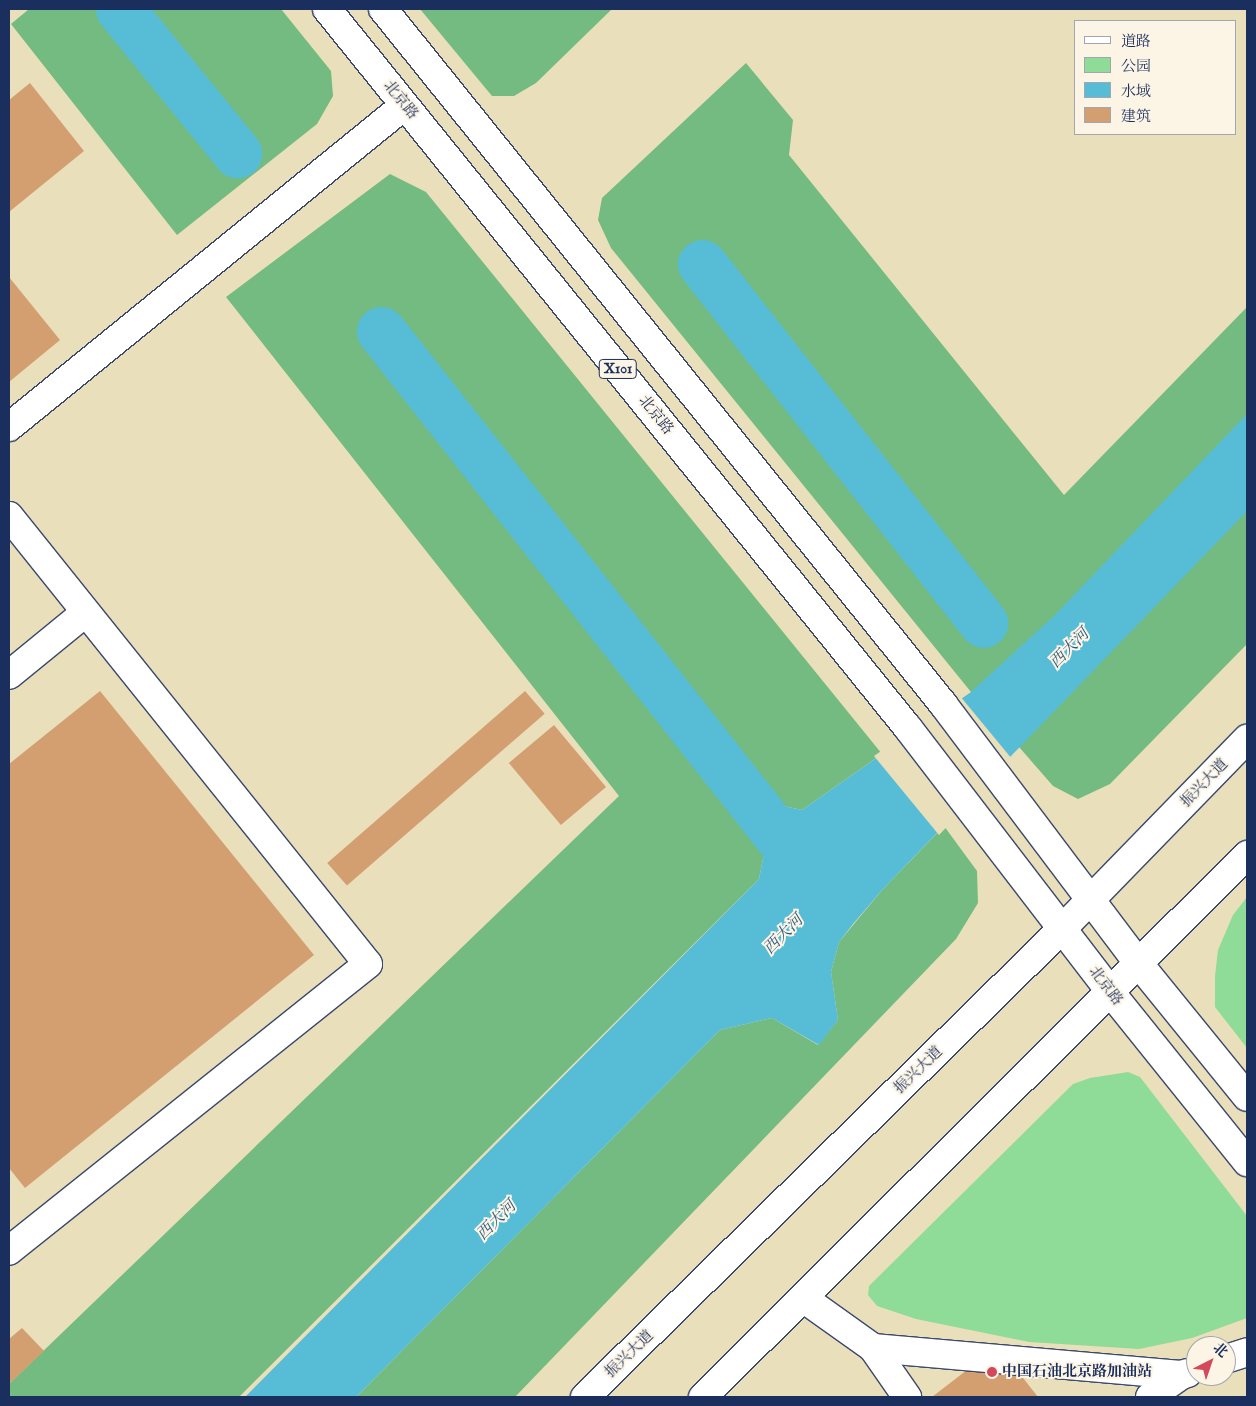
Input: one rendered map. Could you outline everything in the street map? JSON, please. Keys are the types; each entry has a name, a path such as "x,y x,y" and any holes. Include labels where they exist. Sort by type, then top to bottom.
{"main road":[{"name":"北京路","path":"327,9 908,728 1111,993 1247,1162"},
{"name":"X101","path":"383,9 943,704 1090,900"},
{"path":"9,427 405,106"},
{"path":"9,516 368,964 9,1251"},
{"path":"9,675 86,612"},
{"name":"振兴大道","path":"585,1397 1063,928 1247,739"},
{"path":"703,1397 1111,993 1247,855"},
{"path":"1090,900 1139,964 1247,1097"},
{"path":"803,1298 874,1348 907,1397"},
{"path":"874,1348 1186,1372"},
{"path":"1150,1397 1186,1373"}],"green space":[{"path":"29,9 281,9 331,71 333,96 317,124 177,235 11,24"},
{"path":"420,9 612,9 536,83 514,96 492,96"},
{"path":"746,63 793,120 789,155 1064,495 1247,307 1247,644 1110,784 1078,799 1053,786 971,692 611,248 598,220 602,198"},
{"path":"390,174 426,192 882,754 802,810 775,804 743,790 732,796 767,838 759,879 239,1397 9,1397 9,1384 619,796 226,297"},
{"path":"944,826 977,871 978,903 956,939 515,1397 356,1397 720,1030 772,1018 818,1045 838,1020 831,972 839,942 883,889"},
{"path":"1247,897 1247,1048 1215,1007 1215,976 1218,950 1233,915"},
{"path":"1128,1072 1140,1077 1247,1216 1247,1318 1198,1336 1186,1336 1186,1339 1139,1349 1029,1342 916,1319 877,1306 868,1295 869,1286 1073,1084 1090,1078"}],"water":[{"name":"西大河","path":"1247,414 1247,511 883,889 853,924 839,942 831,972 838,1020 819,1045 772,1018 720,1030 356,1397 245,1397 759,879 767,838 732,796 743,790 775,804 802,810 971,692 1054,616"}],"pier":[{"path":"960,696 1012,759 939,835 874,756"}],"building":[{"path":"30,83 84,151 9,212 9,100"},
{"path":"9,277 60,340 9,382"},
{"path":"100,691 314,955 25,1188 9,1168 9,764"},
{"path":"525,691 545,714 347,886 327,863"},
{"path":"554,725 606,787 561,825 509,763"},
{"path":"22,1328 44,1351 9,1384 9,1339"},
{"name":"中国石油北京路加油站","path":"998,1346 1038,1397 932,1397"}],"waterway":[{"path":"120,9 237,153"},
{"path":"702,264 983,623"},
{"path":"381,331 783,842"}],"place":[{"name":"中国石油北京路加油站","path":"992,1372"}]}
